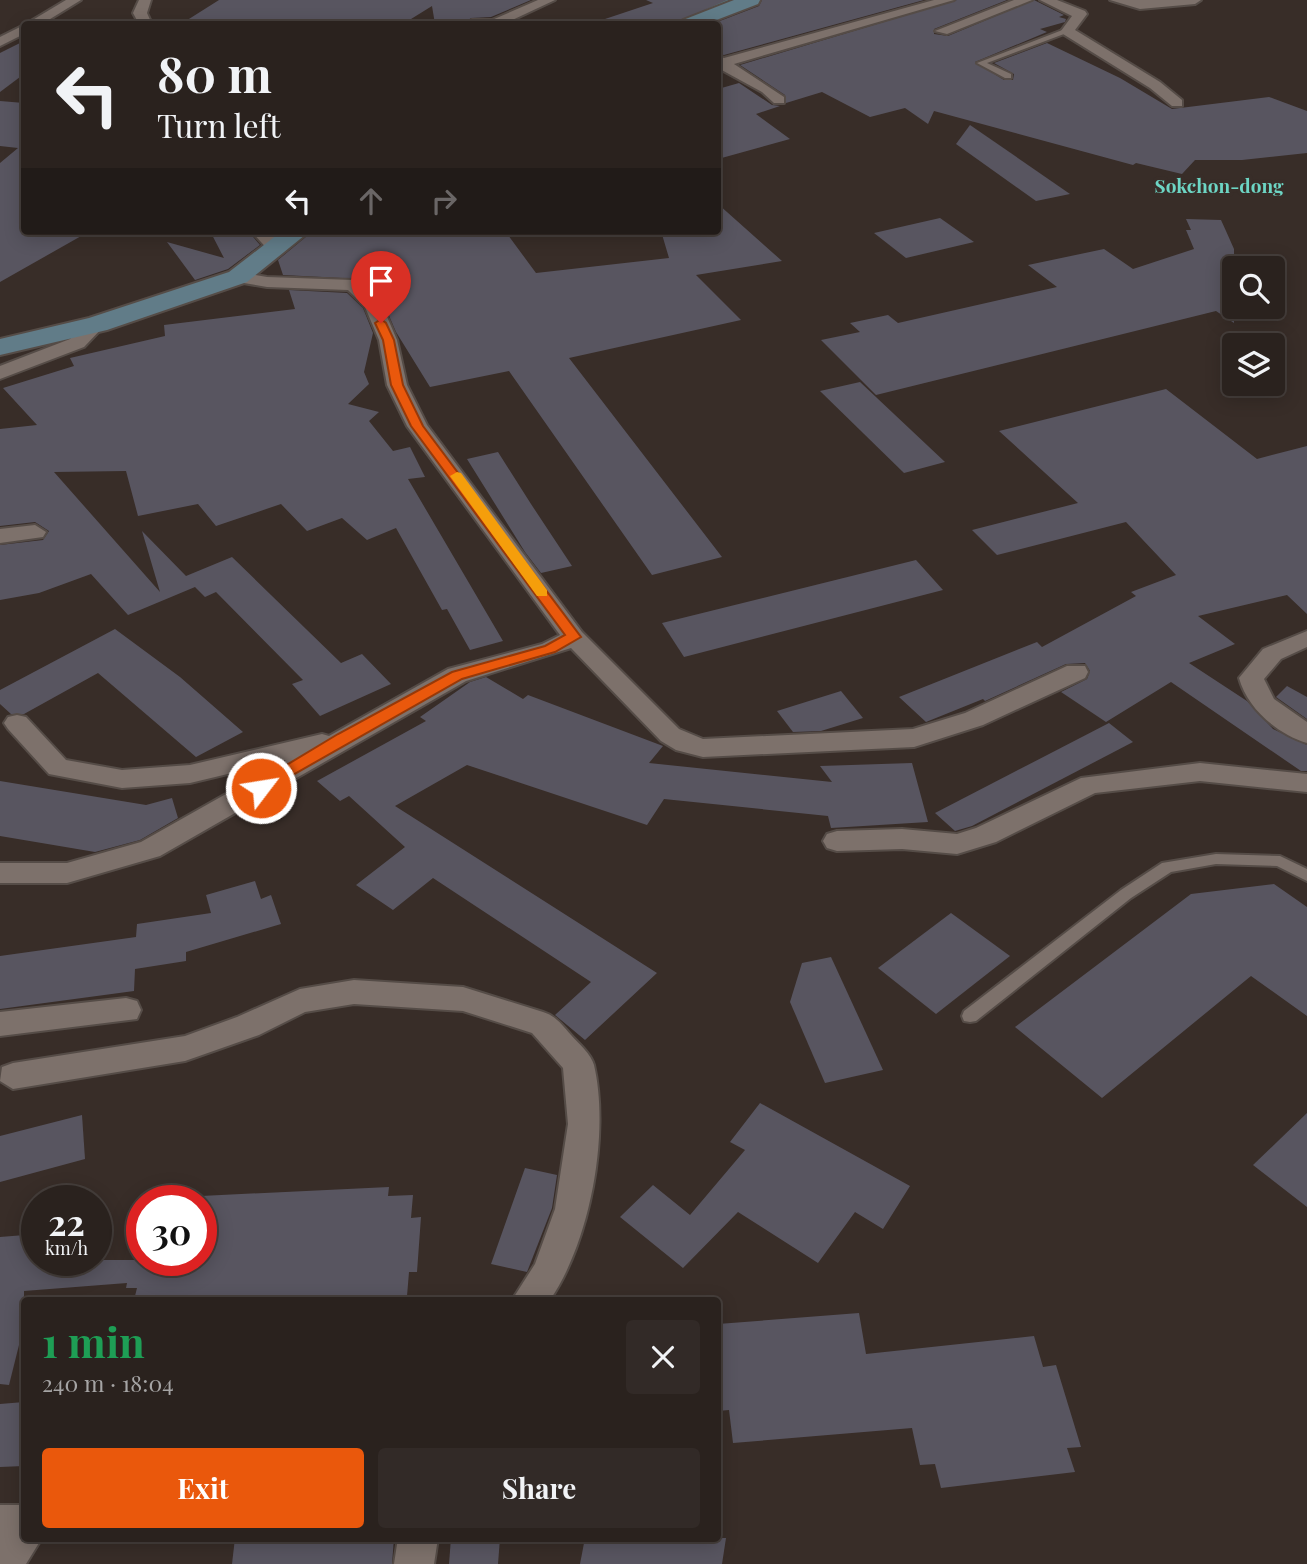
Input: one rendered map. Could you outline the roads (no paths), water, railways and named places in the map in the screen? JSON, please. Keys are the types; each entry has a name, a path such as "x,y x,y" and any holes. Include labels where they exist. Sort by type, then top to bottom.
{"street":[{"path":"38,21 75,0"},
{"path":"142,21 140,13 145,0"},
{"path":"501,21 549,0"},
{"path":"698,21 751,0"},
{"path":"721,62 948,0"},
{"path":"942,31 1026,0"},
{"path":"1046,0 1080,14"},
{"path":"1177,103 1155,85 1068,30 1080,14 1119,1 1156,4 1195,0"},
{"path":"0,42 21,31"},
{"path":"721,64 767,89 779,100"},
{"path":"238,277 267,240 284,235"},
{"path":"0,347 97,324 238,277 267,282 353,285 373,305 388,340 397,385 417,426 574,637 670,735 685,744 703,748 914,738 974,719 1076,672"},
{"path":"0,373 77,343 97,324"},
{"path":"0,536 35,532"},
{"path":"0,873 13,876 67,873 150,849 457,675 550,649 574,637"},
{"path":"1307,638 1272,654 1251,678 1254,694 1269,710 1307,734"},
{"path":"17,723 58,768 122,779 190,774 344,737"},
{"path":"837,841 902,839 957,844 986,835 1090,784 1200,772 1307,783"},
{"path":"13,1076 185,1048 248,1026 300,1001 354,992 463,999 543,1024 578,1063 584,1124 572,1209 549,1273 532,1297"},
{"path":"0,1024 126,1010"},
{"path":"0,1525 21,1524"},
{"path":"1,1564 21,1538"},
{"path":"414,1564 417,1542"}],"lane":[{"path":"1008,76 981,63 1068,30"},
{"path":"970,1016 1126,894 1167,867 1216,859 1280,861 1307,876"}],"waterway":[{"path":"713,8 733,0"}],"district":[{"name":"Sokchon-dong","path":"1219,185"}]}
